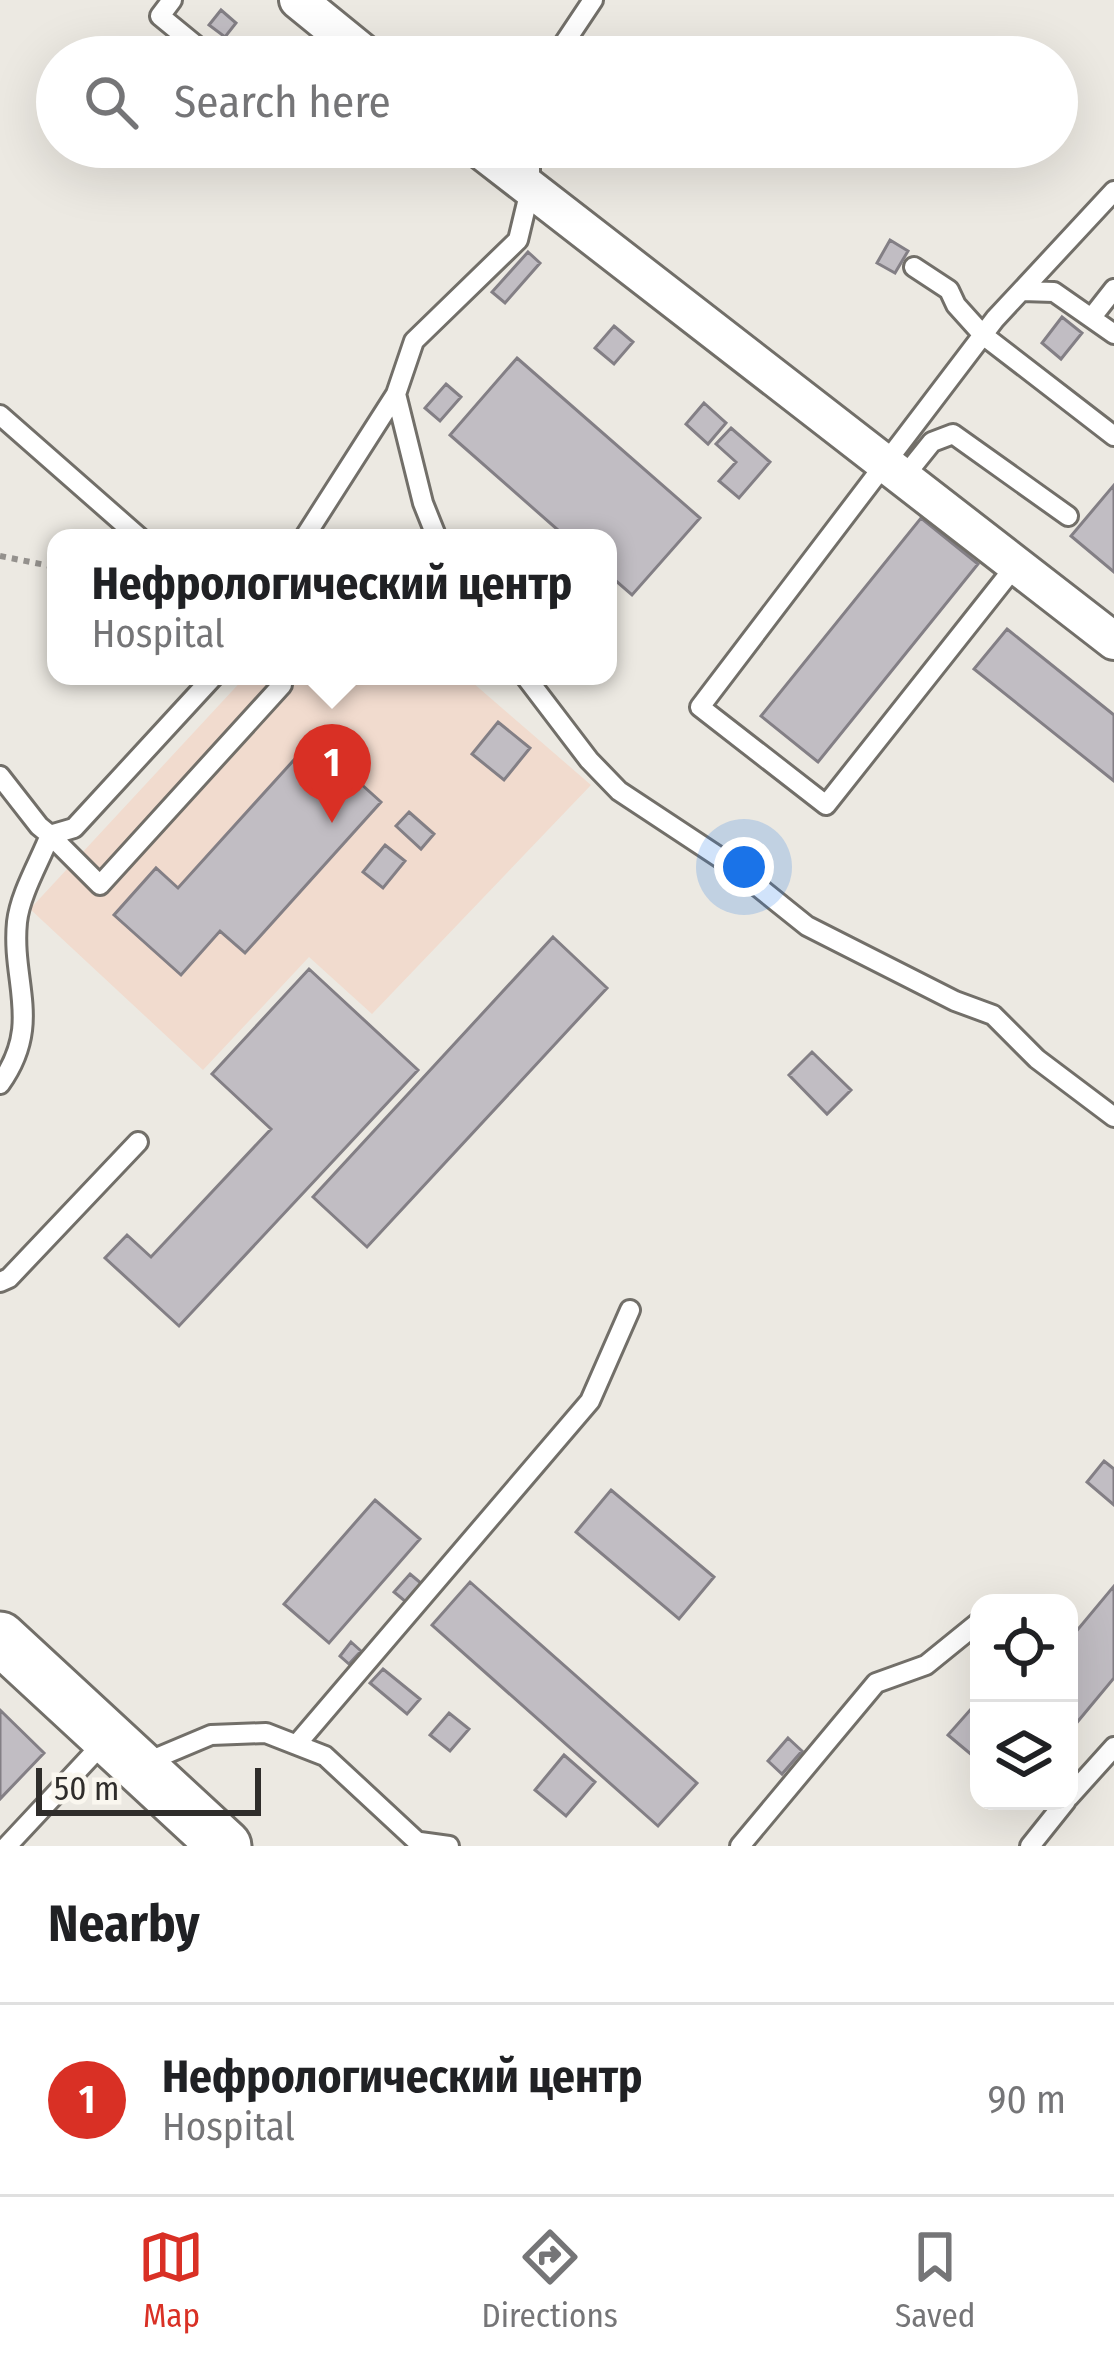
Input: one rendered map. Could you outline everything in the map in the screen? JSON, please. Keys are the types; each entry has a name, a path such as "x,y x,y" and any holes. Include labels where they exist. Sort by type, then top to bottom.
{"main road":[{"path":"0,1639 225,1846"}],"street":[{"path":"298,0 342,36"},
{"path":"503,168 1114,641"}],"lane":[{"path":"172,0 160,16 184,36"},
{"path":"569,36 593,0"},
{"path":"310,529 396,394 414,341 518,240 530,190 530,168"},
{"path":"1016,565 826,805 700,707 895,471 983,335 1114,191"},
{"path":"914,267 949,290 983,335 1114,436"},
{"path":"1092,317 1114,290"},
{"path":"1022,291 1054,292 1114,334"},
{"path":"396,394 433,529"},
{"path":"0,415 130,529"},
{"path":"895,471 932,442 953,434 1069,516"},
{"path":"50,835 74,828 206,685"},
{"path":"0,776 39,826 100,885 282,685"},
{"path":"532,685 589,760 619,790 730,865 807,926 955,1001 993,1015 1036,1058 1114,1117"},
{"path":"0,1084 20,1041 26,1012 17,918 50,835"},
{"path":"0,1282 9,1278 138,1142"},
{"path":"296,1745 590,1401 630,1310"},
{"path":"740,1846 876,1683 926,1665 970,1629"},
{"path":"7,1846 123,1752 211,1735 266,1733 325,1756 421,1844 448,1846"},
{"path":"1078,1787 1114,1747"},
{"path":"1030,1846 1058,1810"}],"path":[{"path":"0,556 47,565"}],"shaded area":[{"path":"238,685 475,685 591,785 372,1014 309,957 203,1070 30,909"}],"building":[{"path":"221,10 236,23 226,36 209,25"},
{"path":"890,240 908,251 895,273 877,263"},
{"path":"528,252 540,263 505,303 492,292"},
{"path":"1062,317 1082,333 1061,359 1042,343"},
{"path":"614,326 633,342 614,364 595,348"},
{"path":"517,358 700,518 632,595 617,582 617,529 557,529 450,435"},
{"path":"446,384 461,397 440,421 425,408"},
{"path":"704,403 726,423 708,444 686,424"},
{"path":"731,428 770,462 739,498 719,481 736,462 716,444"},
{"path":"1114,485 1114,572 1071,536"},
{"path":"921,518 978,564 818,762 761,716"},
{"path":"1007,629 1114,715 1114,781 974,669"},
{"path":"498,722 530,748 504,780 472,754"},
{"path":"312,740 381,802 245,953 220,931 181,975 114,915 156,868 178,888"},
{"path":"409,812 434,834 421,849 396,826"},
{"path":"385,845 405,861 383,888 363,872"},
{"path":"553,937 607,988 367,1247 313,1197"},
{"path":"309,969 418,1070 179,1326 105,1258 127,1235 151,1257 271,1129 212,1074"},
{"path":"812,1052 851,1090 827,1114 789,1075"},
{"path":"1104,1461 1114,1469 1114,1505 1087,1482"},
{"path":"611,1490 714,1577 679,1619 576,1532"},
{"path":"375,1500 420,1539 329,1643 284,1604"},
{"path":"410,1574 422,1584 406,1602 394,1592"},
{"path":"470,1582 697,1783 658,1826 432,1625"},
{"path":"1114,1586 1114,1678 1078,1721 1078,1702 1078,1629"},
{"path":"351,1642 361,1651 349,1664 340,1656"},
{"path":"383,1669 420,1699 407,1714 370,1683"},
{"path":"0,1710 44,1753 0,1799"},
{"path":"970,1710 970,1753 948,1735"},
{"path":"449,1713 469,1729 450,1751 430,1735"},
{"path":"788,1738 802,1751 782,1774 768,1761"},
{"path":"564,1755 595,1782 566,1816 535,1790"}],"place":[{"name":"Нефрологический центр","path":"332,823"}]}
